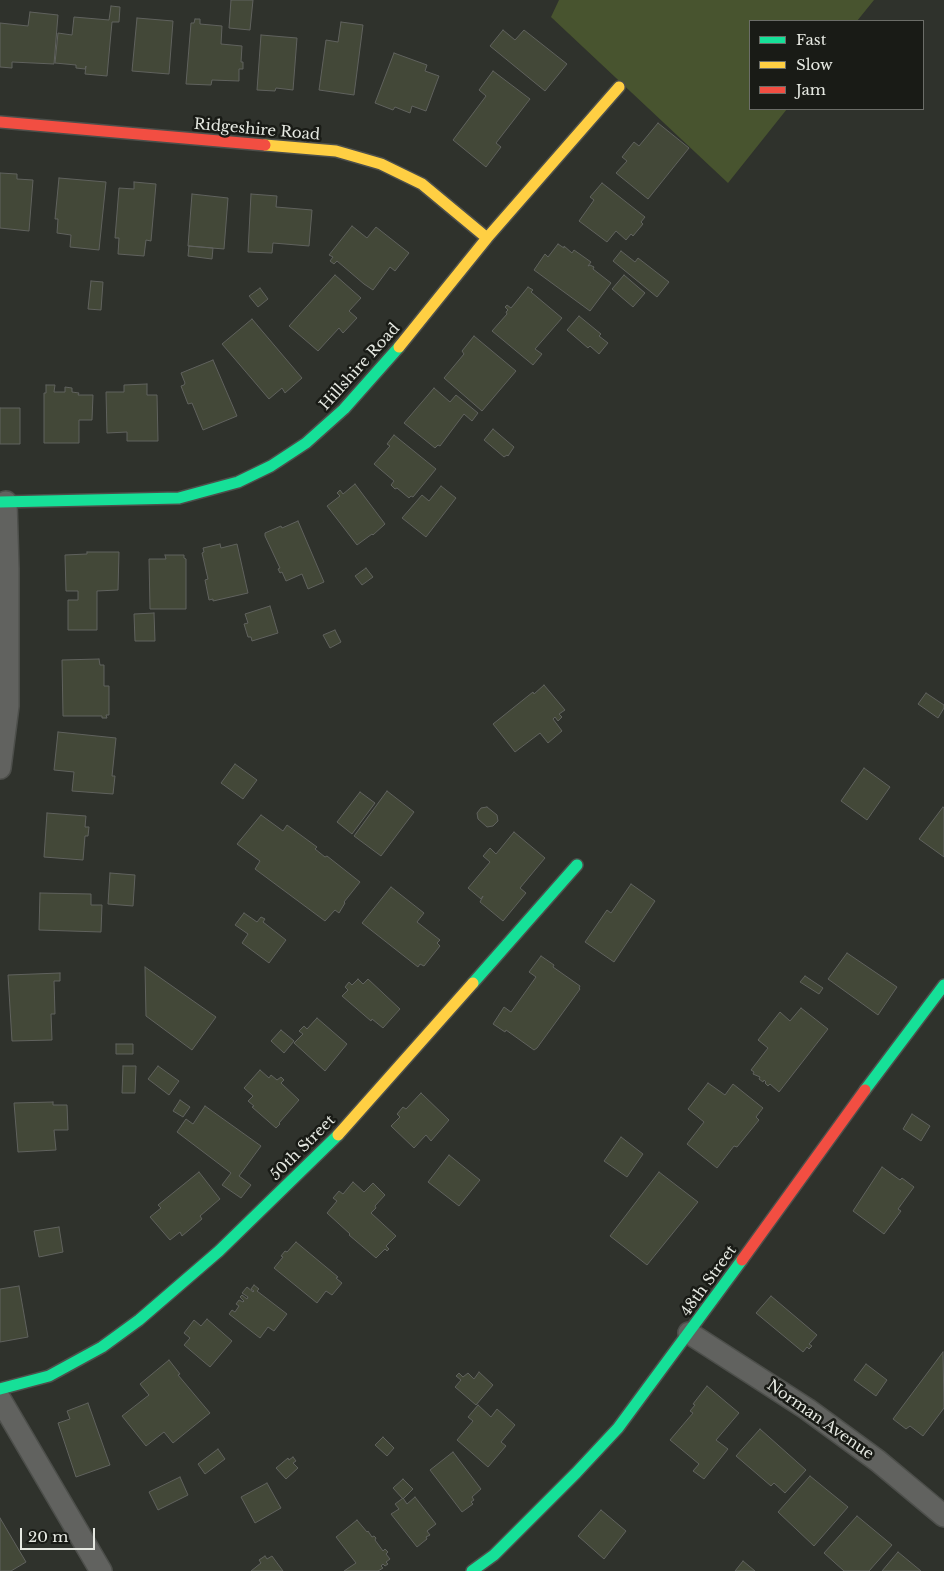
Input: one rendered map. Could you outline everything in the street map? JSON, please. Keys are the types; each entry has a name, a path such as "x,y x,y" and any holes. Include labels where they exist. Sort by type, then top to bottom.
{"street":[{"name":"Hillshire Road","path":"3,502 180,498 238,482 271,466 306,443 344,409 413,330 487,238 619,88"},
{"name":"Ridgeshire Road","path":"0,122 291,147 336,152 359,157 381,164 422,184 487,238"},
{"path":"0,768 8,706 8,569 3,502"},
{"name":"50th Street","path":"0,1389 49,1376 102,1347 140,1320 219,1251 330,1144 577,865"},
{"name":"48th Street","path":"472,1571 494,1555 618,1428 944,985"},
{"name":"Norman Avenue","path":"689,1333 807,1409 878,1461 944,1516"},
{"path":"0,1399 100,1571"}],"green space":[{"path":"559,0 874,0 858,20 749,20 749,110 786,110 728,183 551,17"}],"building":[{"path":"231,0 253,0 250,30 229,28"},
{"path":"111,6 120,7 119,22 112,22 107,76 85,74 86,66 85,69 76,68 76,65 55,63 58,33 72,35 74,17 109,20"},
{"path":"30,12 58,15 54,64 12,62 12,68 0,67 0,23 28,26"},
{"path":"137,18 173,21 169,74 132,71"},
{"path":"195,19 200,19 200,24 222,26 221,44 242,46 241,62 243,62 243,69 239,69 239,81 212,80 211,85 186,84 191,23 194,23"},
{"path":"341,22 363,25 354,95 319,90 326,40 338,42"},
{"path":"503,30 515,40 524,30 567,64 545,91 490,46"},
{"path":"261,35 297,38 293,90 276,88 275,91 257,90"},
{"path":"394,53 427,65 425,71 439,76 426,111 412,106 410,113 395,107 393,110 375,103"},
{"path":"493,71 530,99 496,143 501,147 486,167 453,140 486,96 479,90"},
{"path":"658,123 689,148 648,199 616,173 627,161 622,157 634,142 639,146"},
{"path":"0,173 17,174 17,179 33,180 29,231 0,228"},
{"path":"59,178 106,182 99,250 70,247 71,235 57,233 58,219 55,219"},
{"path":"134,182 156,184 151,241 146,240 144,256 118,254 119,238 115,238 119,188 134,189"},
{"path":"602,183 645,217 641,222 643,224 633,236 631,234 626,240 616,231 607,242 579,221 594,200 590,197"},
{"path":"192,194 228,198 224,249 188,246"},
{"path":"251,194 277,196 276,207 312,210 309,246 273,243 272,253 248,252"},
{"path":"352,226 367,238 376,227 409,253 395,271 390,267 373,290 337,261 334,264 330,261 333,257 329,255"},
{"path":"558,244 564,248 564,246 572,253 574,250 591,262 588,266 594,267 593,269 611,283 590,311 534,270 545,254 548,257"},
{"path":"189,246 213,248 212,259 188,256"},
{"path":"621,251 635,262 638,258 669,282 657,297 613,261"},
{"path":"335,275 361,298 349,311 357,318 343,333 339,328 318,351 289,326"},
{"path":"624,275 645,293 633,307 612,289"},
{"path":"91,281 103,282 101,310 88,309"},
{"path":"528,287 533,290 531,292 562,318 535,349 542,354 533,365 492,331 507,314 508,310 505,307 507,305 511,308"},
{"path":"260,288 268,299 258,307 249,296"},
{"path":"579,316 601,334 599,336 608,343 599,354 590,346 588,348 567,330"},
{"path":"252,319 302,378 285,393 282,388 269,399 222,344"},
{"path":"474,336 516,371 482,411 444,378 464,354 462,351"},
{"path":"213,360 237,416 203,430 192,403 188,404 181,386 185,383 181,373"},
{"path":"147,384 147,395 157,395 158,441 127,441 127,432 107,433 106,392 124,392 124,385"},
{"path":"46,385 55,385 54,392 65,392 65,387 72,388 72,392 79,393 78,395 93,395 92,420 79,420 79,443 44,443 44,393 46,393"},
{"path":"434,388 450,402 456,395 478,413 472,421 464,414 440,446 438,445 435,448 404,423"},
{"path":"0,408 20,408 20,444 0,444"},
{"path":"493,429 514,447 508,456 504,457 484,440"},
{"path":"394,435 436,469 413,497 409,498 397,488 395,489 391,485 394,481 374,464 390,446 387,444"},
{"path":"355,484 385,524 373,535 357,545 327,506 340,496 337,493 340,490 343,494"},
{"path":"441,486 456,498 426,537 402,518 422,495 429,501"},
{"path":"298,521 324,582 308,589 302,574 286,581 282,572 280,573 278,569 280,568 265,536 265,533"},
{"path":"220,544 221,548 237,544 248,593 213,601 213,599 209,600 205,580 208,579 202,553 204,552 203,548"},
{"path":"87,552 119,552 118,590 97,591 97,630 68,630 68,600 78,600 78,591 66,591 65,555 87,554"},
{"path":"165,555 184,555 186,559 186,609 150,609 149,559 166,559"},
{"path":"366,568 373,577 362,585 355,576"},
{"path":"270,606 278,633 252,641 251,637 248,637 244,624 248,623 245,614"},
{"path":"154,613 155,641 135,641 134,614"},
{"path":"335,630 341,642 330,648 323,635"},
{"path":"99,659 100,665 104,665 104,686 109,686 109,715 106,715 107,718 102,718 102,716 63,716 62,660"},
{"path":"544,685 565,710 559,714 562,717 558,721 555,717 553,719 562,731 548,743 540,733 515,752 493,724"},
{"path":"926,693 944,705 938,718 918,704"},
{"path":"58,732 116,738 112,776 115,776 113,794 72,791 74,772 54,770"},
{"path":"235,764 257,780 243,799 221,783"},
{"path":"864,768 890,787 867,820 841,801"},
{"path":"387,791 414,812 381,856 354,836"},
{"path":"360,792 375,803 352,834 337,822"},
{"path":"487,807 497,815 498,821 493,826 487,827 478,819 477,813 481,808"},
{"path":"944,808 944,857 919,839"},
{"path":"47,813 86,816 85,827 89,827 88,836 85,836 83,860 44,857"},
{"path":"261,815 283,831 287,825 317,847 315,849 325,857 327,856 360,882 344,902 339,913 335,910 325,921 255,869 260,861 237,844"},
{"path":"514,832 545,858 520,888 526,893 503,921 480,902 483,896 481,899 468,888 490,862 483,856 490,848 496,854"},
{"path":"110,873 135,875 133,906 108,904"},
{"path":"631,884 655,901 614,962 585,942 607,910 611,913"},
{"path":"391,887 424,913 417,922 440,940 437,943 440,946 424,966 420,964 418,967 362,923"},
{"path":"40,893 91,894 91,905 102,905 101,932 39,930"},
{"path":"244,913 257,922 261,917 265,919 263,922 286,940 269,963 242,943 248,934 235,925"},
{"path":"847,953 897,987 878,1015 828,979"},
{"path":"541,956 580,986 580,989 534,1050 506,1030 505,1032 493,1024 504,1007 511,1012 536,977 529,972"},
{"path":"145,967 216,1017 192,1050 146,1016"},
{"path":"60,973 60,981 54,981 55,1014 51,1014 52,1040 12,1041 8,975"},
{"path":"805,976 823,988 819,994 800,982"},
{"path":"358,979 363,984 368,979 400,1009 383,1028 372,1019 371,1021 342,996 348,990 345,987 349,982 352,985"},
{"path":"801,1008 828,1029 779,1092 770,1084 768,1086 764,1080 763,1082 759,1079 760,1077 753,1074 754,1072 751,1070 768,1048 758,1040 780,1012 790,1021"},
{"path":"317,1018 347,1044 325,1071 294,1043 303,1034 299,1031 304,1026 307,1029"},
{"path":"281,1030 294,1041 284,1053 271,1041"},
{"path":"116,1044 133,1044 133,1054 116,1054"},
{"path":"123,1066 136,1066 135,1093 122,1093"},
{"path":"158,1066 179,1081 169,1095 148,1079"},
{"path":"260,1070 269,1078 271,1075 277,1080 281,1077 284,1080 281,1083 299,1100 276,1128 252,1107 254,1106 248,1101 253,1096 244,1088"},
{"path":"708,1083 725,1095 733,1084 763,1108 756,1117 759,1120 737,1147 734,1146 717,1168 687,1144 704,1122 688,1109"},
{"path":"421,1093 449,1120 431,1141 426,1135 414,1148 391,1126 400,1117 397,1114 403,1107 406,1109"},
{"path":"180,1100 190,1107 183,1117 173,1111"},
{"path":"53,1102 53,1105 67,1105 68,1130 54,1130 56,1150 18,1152 14,1103"},
{"path":"205,1106 261,1146 239,1176 251,1185 241,1198 222,1185 231,1173 177,1132 186,1119 193,1124"},
{"path":"912,1114 930,1126 921,1141 903,1129"},
{"path":"621,1137 643,1154 627,1177 604,1161"},
{"path":"449,1155 480,1180 459,1206 428,1182"},
{"path":"882,1167 914,1187 898,1209 901,1211 884,1234 853,1211"},
{"path":"199,1172 220,1199 200,1216 202,1219 182,1236 180,1232 170,1240 150,1217 161,1208 158,1205"},
{"path":"659,1172 698,1202 647,1265 610,1236"},
{"path":"353,1182 364,1192 373,1183 385,1195 371,1213 396,1236 386,1246 389,1249 387,1251 385,1249 376,1258 327,1213 337,1201 333,1198 339,1191 343,1194"},
{"path":"59,1227 63,1252 39,1257 34,1231"},
{"path":"296,1242 338,1277 336,1278 342,1283 332,1295 326,1291 317,1303 274,1268 283,1257 281,1256 285,1251 287,1252"},
{"path":"254,1285 259,1289 257,1291 287,1314 274,1331 268,1327 260,1338 229,1314 232,1310 235,1312 239,1306 236,1304 239,1300 244,1301 240,1297 242,1295 247,1299 248,1297 242,1293 247,1287 253,1292 251,1289"},
{"path":"19,1286 28,1337 0,1342 0,1289"},
{"path":"771,1296 817,1335 809,1344 812,1346 809,1349 807,1347 803,1352 756,1313"},
{"path":"207,1319 232,1341 210,1367 184,1345 190,1338 184,1333 194,1320 201,1326"},
{"path":"943,1352 944,1408 923,1436 910,1426 906,1429 893,1419"},
{"path":"169,1360 180,1374 178,1375 210,1413 173,1443 164,1432 146,1446 122,1416 149,1395 140,1384"},
{"path":"866,1364 887,1380 876,1396 854,1380"},
{"path":"479,1372 493,1385 476,1405 455,1387 461,1380 456,1376 459,1373 463,1377 468,1373 474,1379"},
{"path":"707,1386 739,1413 716,1440 728,1449 704,1479 693,1471 699,1464 670,1440 693,1413 690,1411 695,1405 693,1404"},
{"path":"88,1403 110,1465 76,1477 58,1423 70,1419 67,1411"},
{"path":"478,1405 491,1417 497,1409 515,1425 501,1442 506,1446 488,1467 457,1440 473,1421 468,1417"},
{"path":"760,1429 806,1470 785,1493 774,1483 771,1486 736,1456"},
{"path":"383,1437 394,1448 387,1456 375,1445"},
{"path":"218,1449 225,1459 205,1474 198,1464"},
{"path":"453,1452 481,1489 472,1497 474,1500 471,1502 473,1504 462,1512 430,1470"},
{"path":"293,1457 296,1461 293,1463 298,1468 286,1479 276,1468 288,1458 289,1460"},
{"path":"810,1476 848,1507 814,1546 778,1512"},
{"path":"180,1477 188,1495 158,1510 149,1492"},
{"path":"403,1479 413,1489 403,1499 393,1488"},
{"path":"267,1483 281,1508 255,1523 241,1497"},
{"path":"415,1497 436,1524 427,1531 430,1535 426,1537 427,1539 417,1547 391,1514 399,1509 395,1504 403,1498 407,1504"},
{"path":"601,1510 626,1531 604,1559 578,1536"},
{"path":"857,1516 892,1545 869,1571 844,1571 824,1553"},
{"path":"0,1518 26,1562 11,1571 0,1571"},
{"path":"357,1520 372,1537 376,1538 375,1540 383,1551 385,1549 388,1552 386,1554 390,1559 386,1562 388,1564 385,1566 383,1564 381,1566 383,1568 378,1571 344,1571 356,1563 336,1537"},
{"path":"898,1552 921,1571 882,1571"},
{"path":"265,1556 267,1559 272,1556 283,1571 251,1571 261,1563 259,1560"},
{"path":"743,1561 755,1571 735,1571"}],"traffic: fast":[{"path":"0,502 179,498 238,482 271,466 306,443 344,409 399,347"},
{"path":"473,983 577,865"},
{"path":"865,1090 944,985"},
{"path":"0,1389 49,1376 102,1347 139,1320 219,1251 338,1135"},
{"path":"472,1571 494,1555 618,1428 742,1260"}],"traffic: slow":[{"path":"399,347 487,238 619,87"},
{"path":"265,145 336,151 381,164 422,184 487,238"},
{"path":"338,1135 473,983"}],"traffic: jam":[{"path":"0,122 265,145"},
{"path":"742,1260 865,1090"}]}
